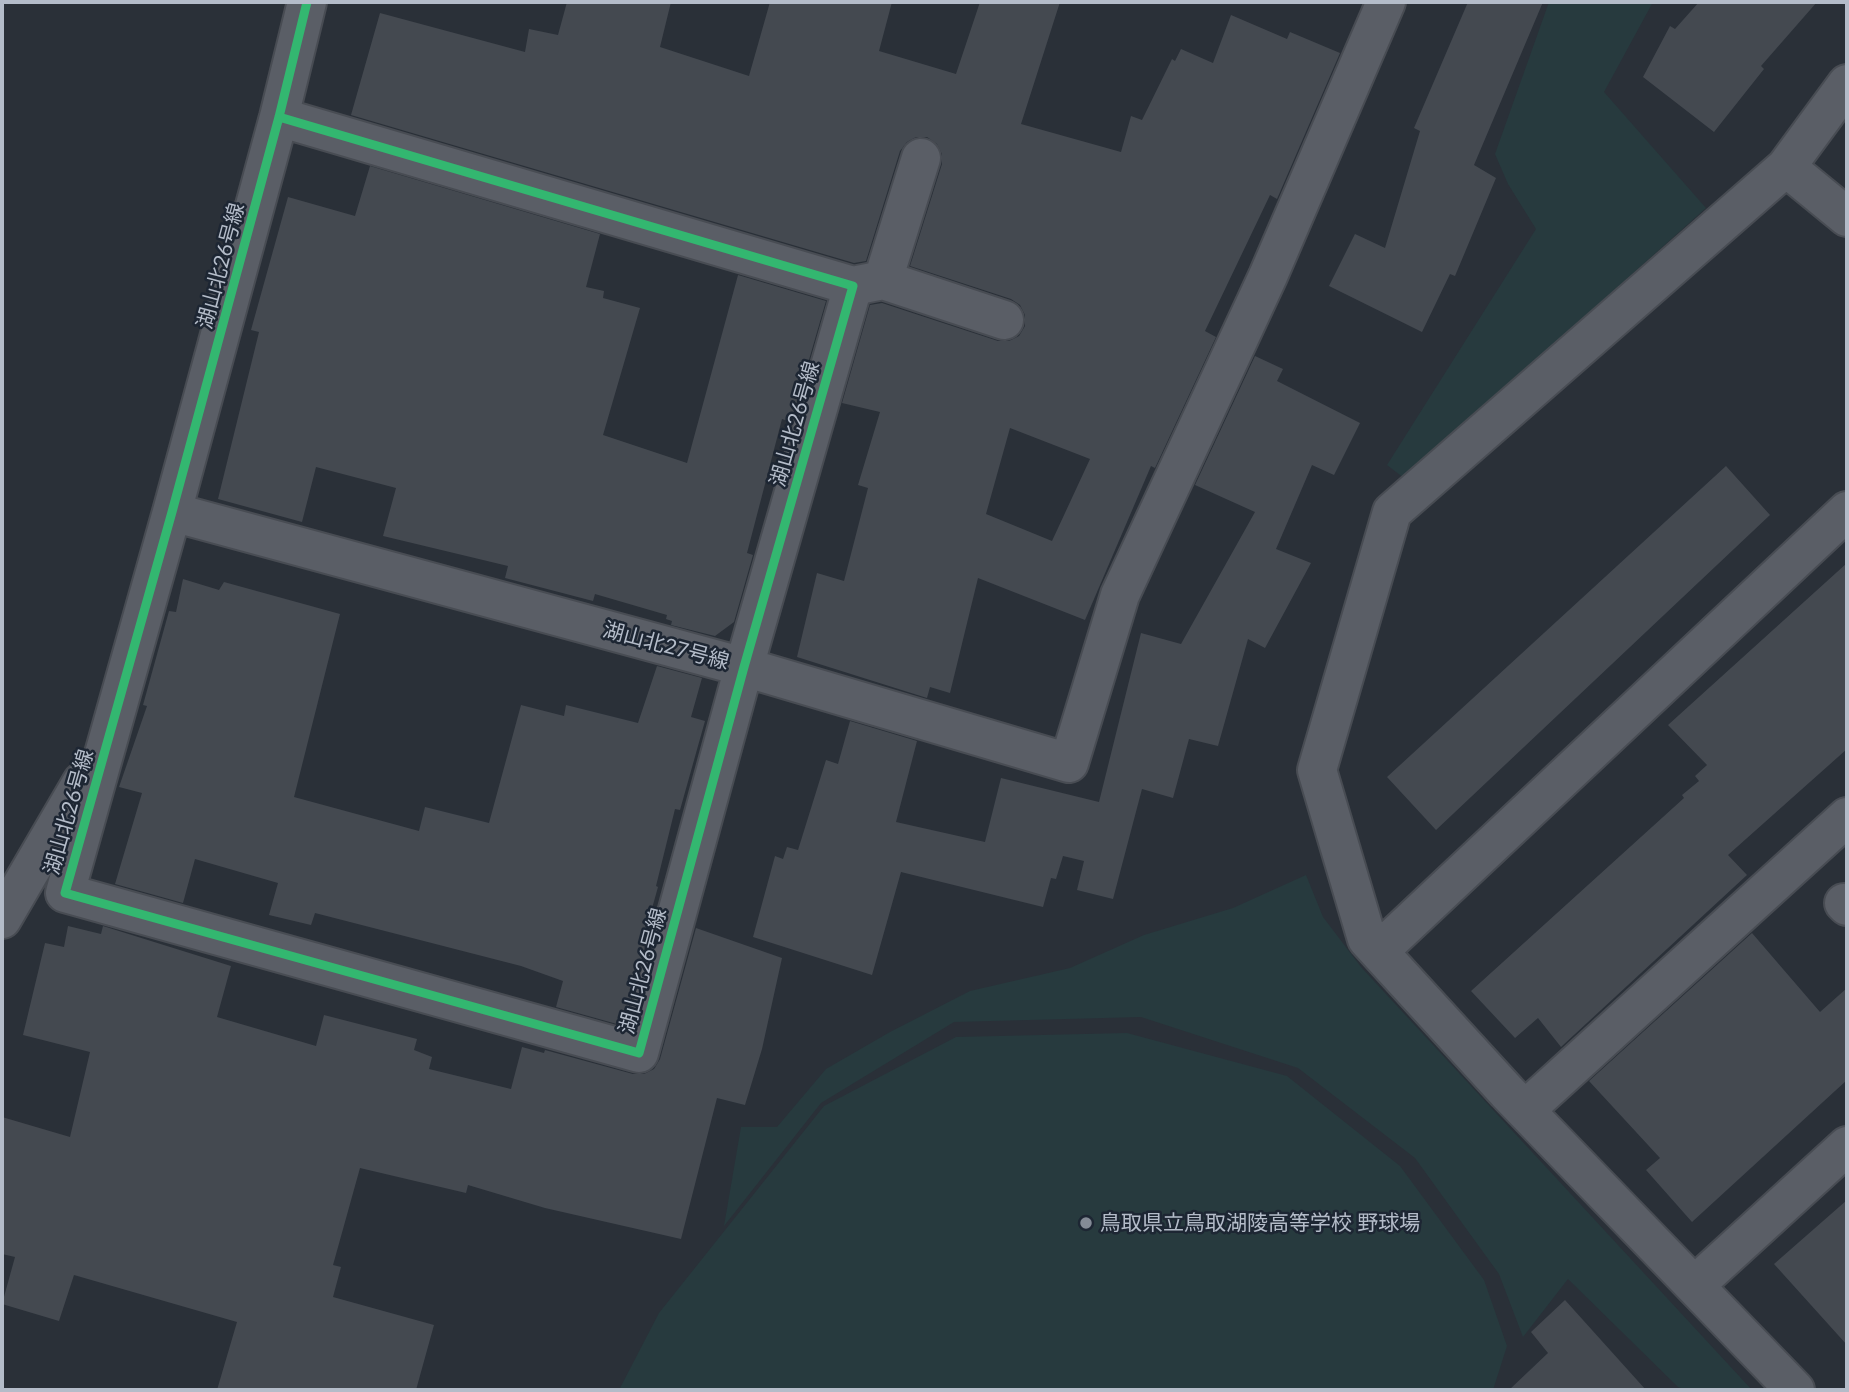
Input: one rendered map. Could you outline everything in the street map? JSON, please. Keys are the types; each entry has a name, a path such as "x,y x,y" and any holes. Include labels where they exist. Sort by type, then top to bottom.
{"street":[{"name":"湖山北26号線","path":"307,2 279,117 173,512 65,893 639,1052 744,667 868,283 921,158"},
{"name":"湖山北27号線","path":"173,512 744,667 1069,763 1120,595 1268,276 1385,2"},
{"path":"1795,1390 1525,1110 1367,939 1317,770 1392,512 1786,167 1847,84"},
{"path":"279,117 1004,320"},
{"path":"1786,167 1847,217"},
{"path":"1379,951 1847,511"},
{"path":"2,919 109,735"},
{"path":"1525,1110 1847,817"},
{"path":"1695,1285 1847,1146"}],"green space":[{"path":"1549,2 1653,2 1604,92 1706,208 1404,478 1387,465 1536,229 1508,184 1495,154"},
{"path":"1306,875 1323,917 1361,967 1752,1390 1687,1390 1678,1387 1568,1279 1523,1337 1499,1274 1415,1158 1298,1068 1141,1017 954,1022 821,1103 724,1226 741,1127 777,1127 826,1069 970,991 1070,968 1144,935 1233,908"},
{"name":"鳥取県立鳥取湖陵高等学校 野球場","path":"1127,1033 1287,1076 1400,1166 1484,1280 1507,1346 1493,1390 619,1390 659,1313 824,1106 956,1037"}],"building":[{"path":"567,2 671,2 660,47 749,76 770,2 892,2 879,51 956,74 980,2 1060,2 1021,124 1121,152 1131,116 1142,120 1172,59 1175,61 1181,49 1213,63 1231,15 1287,39 1290,32 1340,53 1277,199 1270,195 1205,331 1216,337 1155,468 1151,466 1085,620 978,578 950,693 930,687 927,698 797,657 817,573 844,581 868,488 858,485 880,412 842,403 870,305 882,303 998,341 1009,341 1019,336 1025,326 1025,315 1020,305 1011,299 910,266 942,164 942,154 937,144 927,137 916,137 907,142 900,151 866,261 854,263 351,115 380,13 525,52 529,29 558,35","holes":["1010,428 1090,459 1052,541 986,514"]},
{"path":"1468,2 1543,2 1474,165 1496,178 1455,276 1450,274 1422,332 1329,286 1355,234 1385,248 1420,131 1414,128"},
{"path":"1699,2 1817,2 1761,66 1764,69 1714,132 1643,77 1670,26 1675,29"},
{"path":"370,166 600,234 586,287 604,291 603,298 640,308 603,435 687,463 738,275 826,301 791,422 782,419 747,553 753,555 734,622 715,636 671,625 672,621 666,619 667,615 595,594 593,601 505,578 508,566 383,536 396,488 316,467 302,522 218,499 259,332 251,330 288,197 355,216"},
{"path":"1255,356 1283,369 1277,381 1360,423 1334,475 1312,465 1276,549 1311,563 1265,648 1248,639 1218,746 1189,739 1173,798 1142,789 1113,899 1077,890 1084,861 1063,856 1056,879 1051,878 1043,907 901,872 872,975 753,937 775,856 783,859 787,847 798,850 826,760 838,764 850,721 917,741 896,822 985,842 1001,778 1099,802 1141,633 1181,644 1255,512 1195,485"},
{"path":"1726,466 1770,515 1436,830 1387,777"},
{"path":"1847,563 1847,749 1728,855 1747,875 1561,1047 1538,1018 1515,1038 1471,991 1684,798 1682,795 1699,781 1695,776 1707,765 1668,725"},
{"path":"183,579 219,590 224,582 340,614 294,797 419,831 425,807 489,823 521,705 564,716 566,705 638,723 657,666 702,678 691,717 705,721 680,810 675,809 656,886 658,887 651,912 654,914 624,1026 556,1007 563,981 521,966 315,913 311,925 269,915 278,883 195,859 183,903 115,884 142,793 119,787 147,706 143,705 169,611 176,612"},
{"path":"68,926 101,934 103,926 231,966 217,1017 316,1046 324,1015 417,1039 414,1050 432,1057 429,1069 511,1089 522,1047 544,1053 545,1050 633,1074 644,1074 654,1069 660,1059 696,928 782,958 762,1049 745,1105 717,1098 681,1239 545,1208 468,1185 466,1193 360,1168 333,1265 341,1267 333,1297 434,1325 416,1390 217,1390 237,1322 74,1275 59,1321 2,1304 15,1257 2,1254 2,1117 70,1137 90,1052 23,1035 45,943 64,947"},
{"path":"1752,933 1820,1012 1847,988 1847,1080 1692,1222 1646,1170 1660,1158 1589,1081"},
{"path":"1847,1200 1847,1345 1774,1264"},
{"path":"1565,1300 1646,1390 1509,1390 1548,1353 1531,1332"}],"cycle path":[{"path":"279,117 853,286 744,667 639,1053 65,893 172,512 279,117 307,2"}],"place":[{"name":"鳥取県立鳥取湖陵高等学校 野球場","path":"1086,1223"}]}
